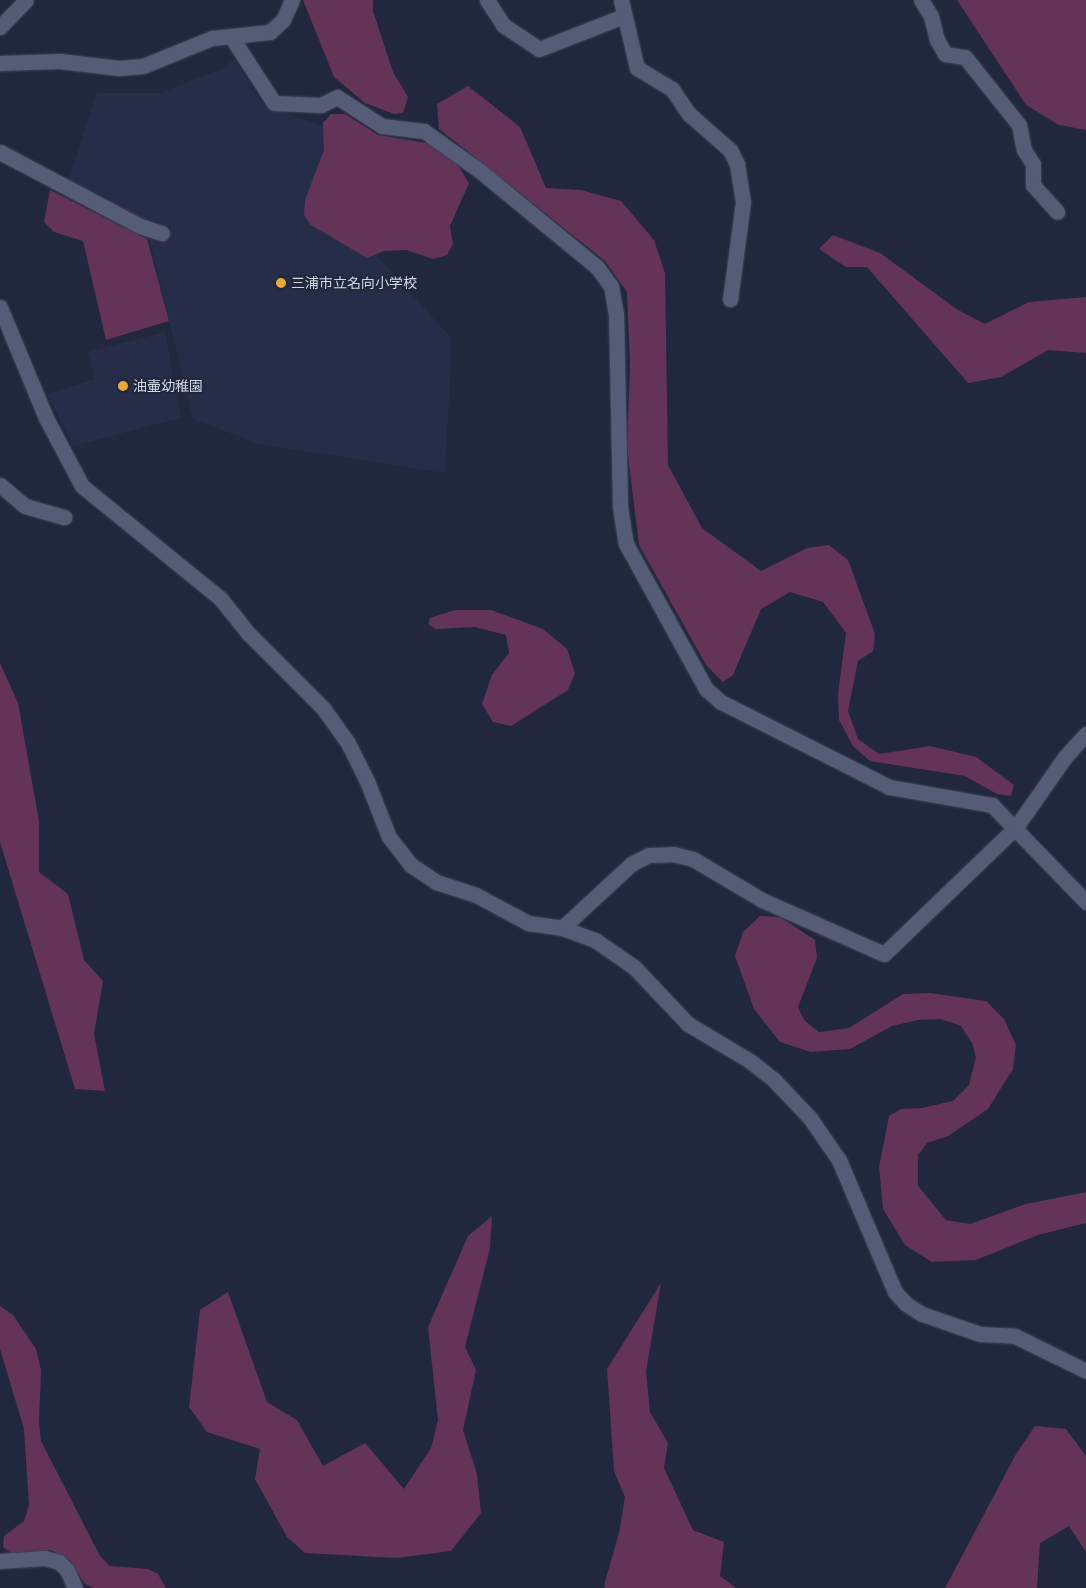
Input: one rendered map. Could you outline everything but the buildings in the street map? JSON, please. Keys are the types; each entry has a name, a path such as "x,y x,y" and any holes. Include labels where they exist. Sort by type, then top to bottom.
{"street":[{"path":"0,27 26,0"},
{"path":"0,62 60,61 119,68 143,66 212,38 232,38 270,32 283,20 292,0"},
{"path":"487,0 503,25 539,49 624,16"},
{"path":"621,0 637,68 672,89 689,114 730,150 736,164 743,202 730,299"},
{"path":"921,0 946,54 965,57 1019,125 1024,150 1033,164 1033,185 1057,212"},
{"path":"232,38 274,103 321,105 337,97 382,126 424,131 480,172 597,267 611,286 616,313 620,507 626,544 706,688 722,702 889,787 992,805 1016,826 1086,902"},
{"path":"0,152 140,226 162,233"},
{"path":"0,307 46,418 82,486 220,598 248,633 323,708 348,743 367,781 388,837 411,865 436,882 476,895 528,923 562,928 595,940 618,954 688,1024 750,1061 810,1118 839,1160 895,1292 906,1304 922,1314 980,1334 1015,1336 1086,1371"},
{"path":"0,485 25,506 64,517"},
{"path":"562,928 631,864 650,855 673,854 693,859 762,900 884,954 1016,826 1065,757 1086,734"},
{"path":"0,1561 45,1558 59,1562 67,1570 75,1588"}],"shaded area":[{"path":"303,0 373,0 373,11 393,72 408,97 403,113 394,114 365,103 334,77"},
{"path":"957,0 1086,0 1086,130 1059,125 1026,105"},
{"name":"三浦市立名向小学校","path":"234,59 264,106 327,127 333,207 452,339 445,473 259,444 193,419 149,238 167,240 161,223 132,218 68,182 97,93 160,93 226,67"},
{"path":"468,86 520,127 546,188 581,190 621,201 654,240 665,273 668,465 702,528 761,571 807,548 829,545 848,560 875,634 873,651 858,661 848,711 858,739 879,754 930,746 976,757 1014,785 1011,796 997,794 965,776 870,761 853,746 839,720 838,694 846,633 823,602 790,592 761,609 733,675 723,682 706,665 639,545 627,448 630,363 627,292 605,261 439,129 437,104"},
{"path":"331,114 345,114 378,135 427,143 458,165 469,183 450,226 453,244 447,255 433,259 406,250 384,251 367,258 311,225 304,215 305,200 324,150 323,123"},
{"path":"50,190 147,239 169,321 106,340 83,241 54,232 44,222"},
{"path":"833,235 880,253 958,310 985,324 1029,302 1086,297 1086,353 1048,350 1001,377 968,383 867,267 846,267 819,249"},
{"name":"油壷幼稚園","path":"165,332 181,418 73,446 47,394 95,379 88,352"},
{"path":"455,610 491,610 543,629 567,649 575,673 568,690 511,726 493,722 482,704 492,675 509,653 506,635 475,627 436,629 428,624 430,618"},
{"path":"0,663 18,703 39,821 39,872 68,894 84,960 103,981 94,1034 105,1091 75,1089 0,842"},
{"path":"760,916 780,917 815,940 817,958 798,1007 804,1020 819,1032 849,1028 903,994 930,993 986,1001 1004,1019 1016,1045 1013,1069 988,1109 948,1136 927,1143 918,1155 918,1186 946,1220 970,1224 1026,1204 1086,1192 1086,1223 1038,1235 976,1260 932,1262 905,1245 883,1209 879,1167 889,1116 901,1109 922,1108 953,1101 969,1085 976,1057 972,1043 961,1026 941,1019 918,1020 892,1026 850,1049 811,1052 780,1042 754,1009 735,956 743,932"},
{"path":"492,1216 490,1248 465,1347 476,1370 463,1430 477,1474 481,1513 451,1551 396,1558 305,1553 287,1537 255,1479 260,1449 207,1432 189,1407 200,1310 228,1292 267,1402 297,1420 323,1466 365,1443 404,1489 431,1448 438,1420 428,1327 468,1236"},
{"path":"661,1283 646,1371 650,1412 668,1443 664,1468 693,1530 724,1542 720,1576 736,1588 605,1588 604,1585 619,1533 625,1497 614,1471 607,1369"},
{"path":"0,1306 13,1315 36,1349 41,1370 39,1423 41,1441 100,1556 110,1566 148,1569 158,1574 166,1588 94,1588 85,1584 69,1560 51,1550 11,1553 3,1547 4,1536 24,1521 29,1505 24,1429 0,1349"},
{"path":"1035,1426 1066,1429 1086,1456 1086,1552 1069,1526 1040,1543 1037,1588 945,1588 1016,1454"}],"place":[{"name":"三浦市立名向小学校","path":"281,283"},
{"name":"油壷幼稚園","path":"123,386"}]}
